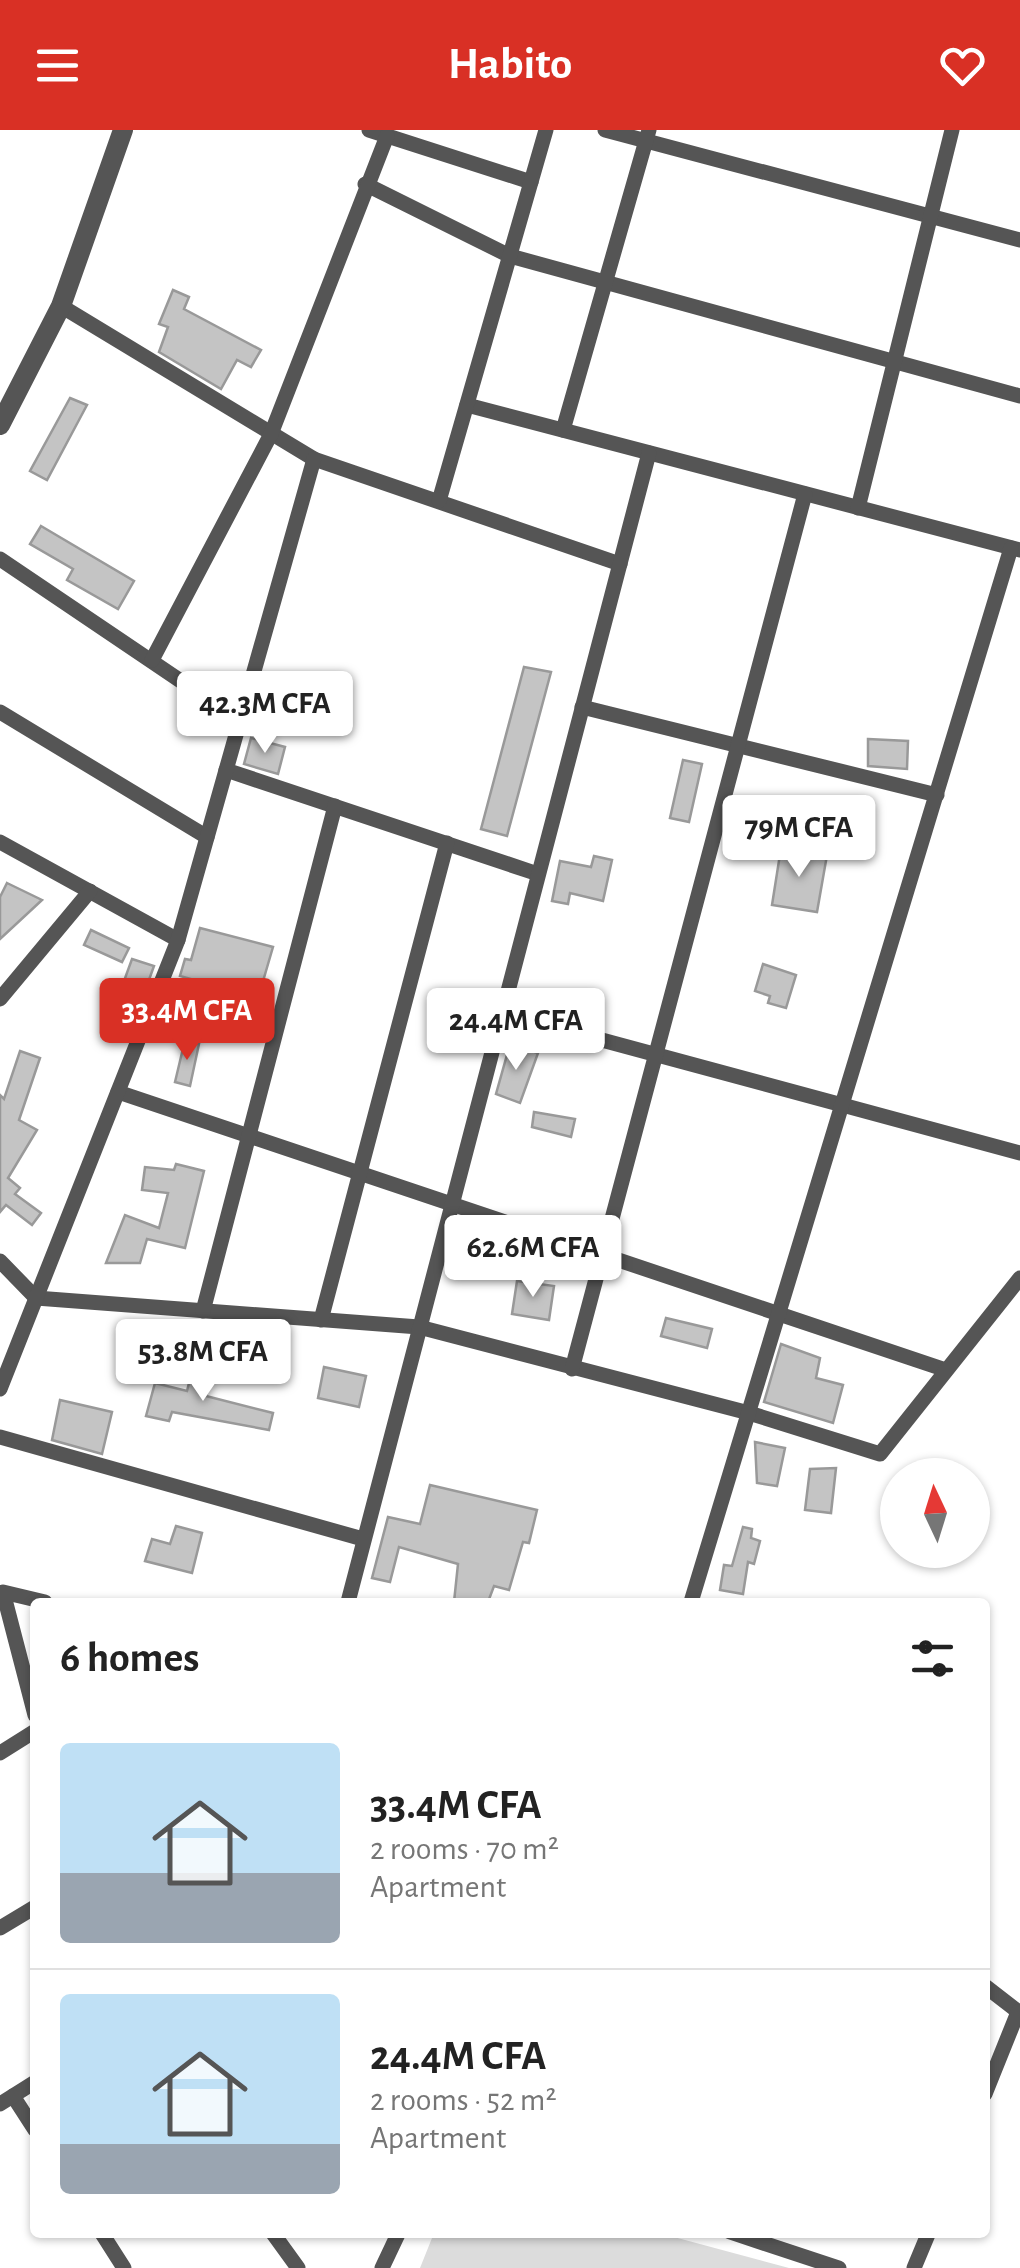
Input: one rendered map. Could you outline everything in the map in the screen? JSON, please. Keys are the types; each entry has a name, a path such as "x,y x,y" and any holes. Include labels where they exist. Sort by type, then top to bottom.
{"street":[{"path":"0,425 61,306 123,130"},
{"path":"369,130 531,182"},
{"path":"439,501 546,130"},
{"path":"604,130 648,136 1020,240"},
{"path":"858,508 952,130"},
{"path":"152,660 271,434 387,136"},
{"path":"563,430 648,136"},
{"path":"366,184 510,256 1020,396"},
{"path":"61,306 314,459 620,564"},
{"path":"467,405 1016,549 936,795 692,1598"},
{"path":"349,1598 649,453"},
{"path":"0,1389 178,940 314,459"},
{"path":"572,1369 805,494"},
{"path":"0,558 240,720"},
{"path":"582,707 936,795"},
{"path":"0,712 208,836"},
{"path":"226,770 538,874"},
{"path":"202,1311 335,806"},
{"path":"0,842 178,940"},
{"path":"322,1320 446,843"},
{"path":"0,999 90,891"},
{"path":"502,1013 1020,1153"},
{"path":"118,1092 946,1370"},
{"path":"0,1261 36,1298 419,1327 749,1412 880,1454 1020,1278"},
{"path":"0,1437 363,1540"},
{"path":"30,1599 3,1592 30,1695"},
{"path":"0,1753 30,1735"},
{"path":"0,1928 30,1910"},
{"path":"990,1990 1019,2013 990,2082"},
{"path":"30,2085 7,2100 30,2125"},
{"path":"105,2238 124,2268"},
{"path":"276,2238 298,2268"},
{"path":"382,2268 397,2238"},
{"path":"748,2238 839,2268"},
{"path":"914,2268 926,2238"}],"shaded area":[{"path":"432,2238 678,2238 789,2268 420,2268"}],"building":[{"path":"173,290 189,297 184,309 261,350 251,367 237,360 221,389 159,352 168,327 159,324"},
{"path":"70,398 87,405 47,480 30,471"},
{"path":"41,526 134,581 118,609 67,580 73,569 30,544"},
{"path":"524,667 551,672 507,836 481,829"},
{"path":"251,738 285,747 278,774 244,764"},
{"path":"868,739 908,741 907,769 868,766"},
{"path":"683,760 702,764 689,822 670,818"},
{"path":"781,848 827,855 817,912 772,905"},
{"path":"594,856 612,860 603,901 570,893 568,904 552,901 560,861 591,867"},
{"path":"7,883 42,900 0,939 0,897"},
{"path":"200,928 273,947 247,1036 215,1025 222,988 180,976 185,959 191,960"},
{"path":"91,930 129,948 122,962 84,945"},
{"path":"132,959 154,966 138,1010 116,1003"},
{"path":"763,964 796,975 786,1008 768,1003 770,996 755,991"},
{"path":"185,1040 199,1044 190,1086 175,1082"},
{"path":"510,1044 538,1053 520,1103 496,1094"},
{"path":"20,1051 40,1058 19,1120 37,1130 8,1178 20,1188 15,1194 41,1213 32,1225 6,1205 0,1212 0,1095 4,1099"},
{"path":"534,1112 575,1119 571,1137 532,1127"},
{"path":"176,1164 204,1171 185,1248 147,1239 140,1263 106,1263 125,1215 159,1228 168,1193 142,1190 145,1167 174,1170"},
{"path":"517,1281 554,1286 549,1320 512,1314"},
{"path":"666,1318 712,1329 707,1348 661,1336"},
{"path":"781,1344 820,1358 816,1378 843,1385 833,1423 764,1402"},
{"path":"209,1366 206,1396 273,1413 269,1430 172,1412 169,1421 146,1416 155,1383 187,1391 193,1367"},
{"path":"324,1367 366,1376 359,1407 318,1398"},
{"path":"60,1400 112,1412 102,1454 52,1440"},
{"path":"755,1442 785,1448 777,1486 757,1483"},
{"path":"836,1468 831,1513 805,1510 810,1469"},
{"path":"430,1485 537,1510 529,1543 523,1542 509,1590 494,1586 490,1598 454,1598 458,1564 399,1547 390,1582 372,1578 388,1517 420,1524"},
{"path":"176,1526 202,1533 192,1573 145,1561 152,1539 170,1544"},
{"path":"743,1527 752,1529 751,1538 760,1541 754,1564 748,1562 743,1594 720,1590 724,1565 732,1566"}]}
